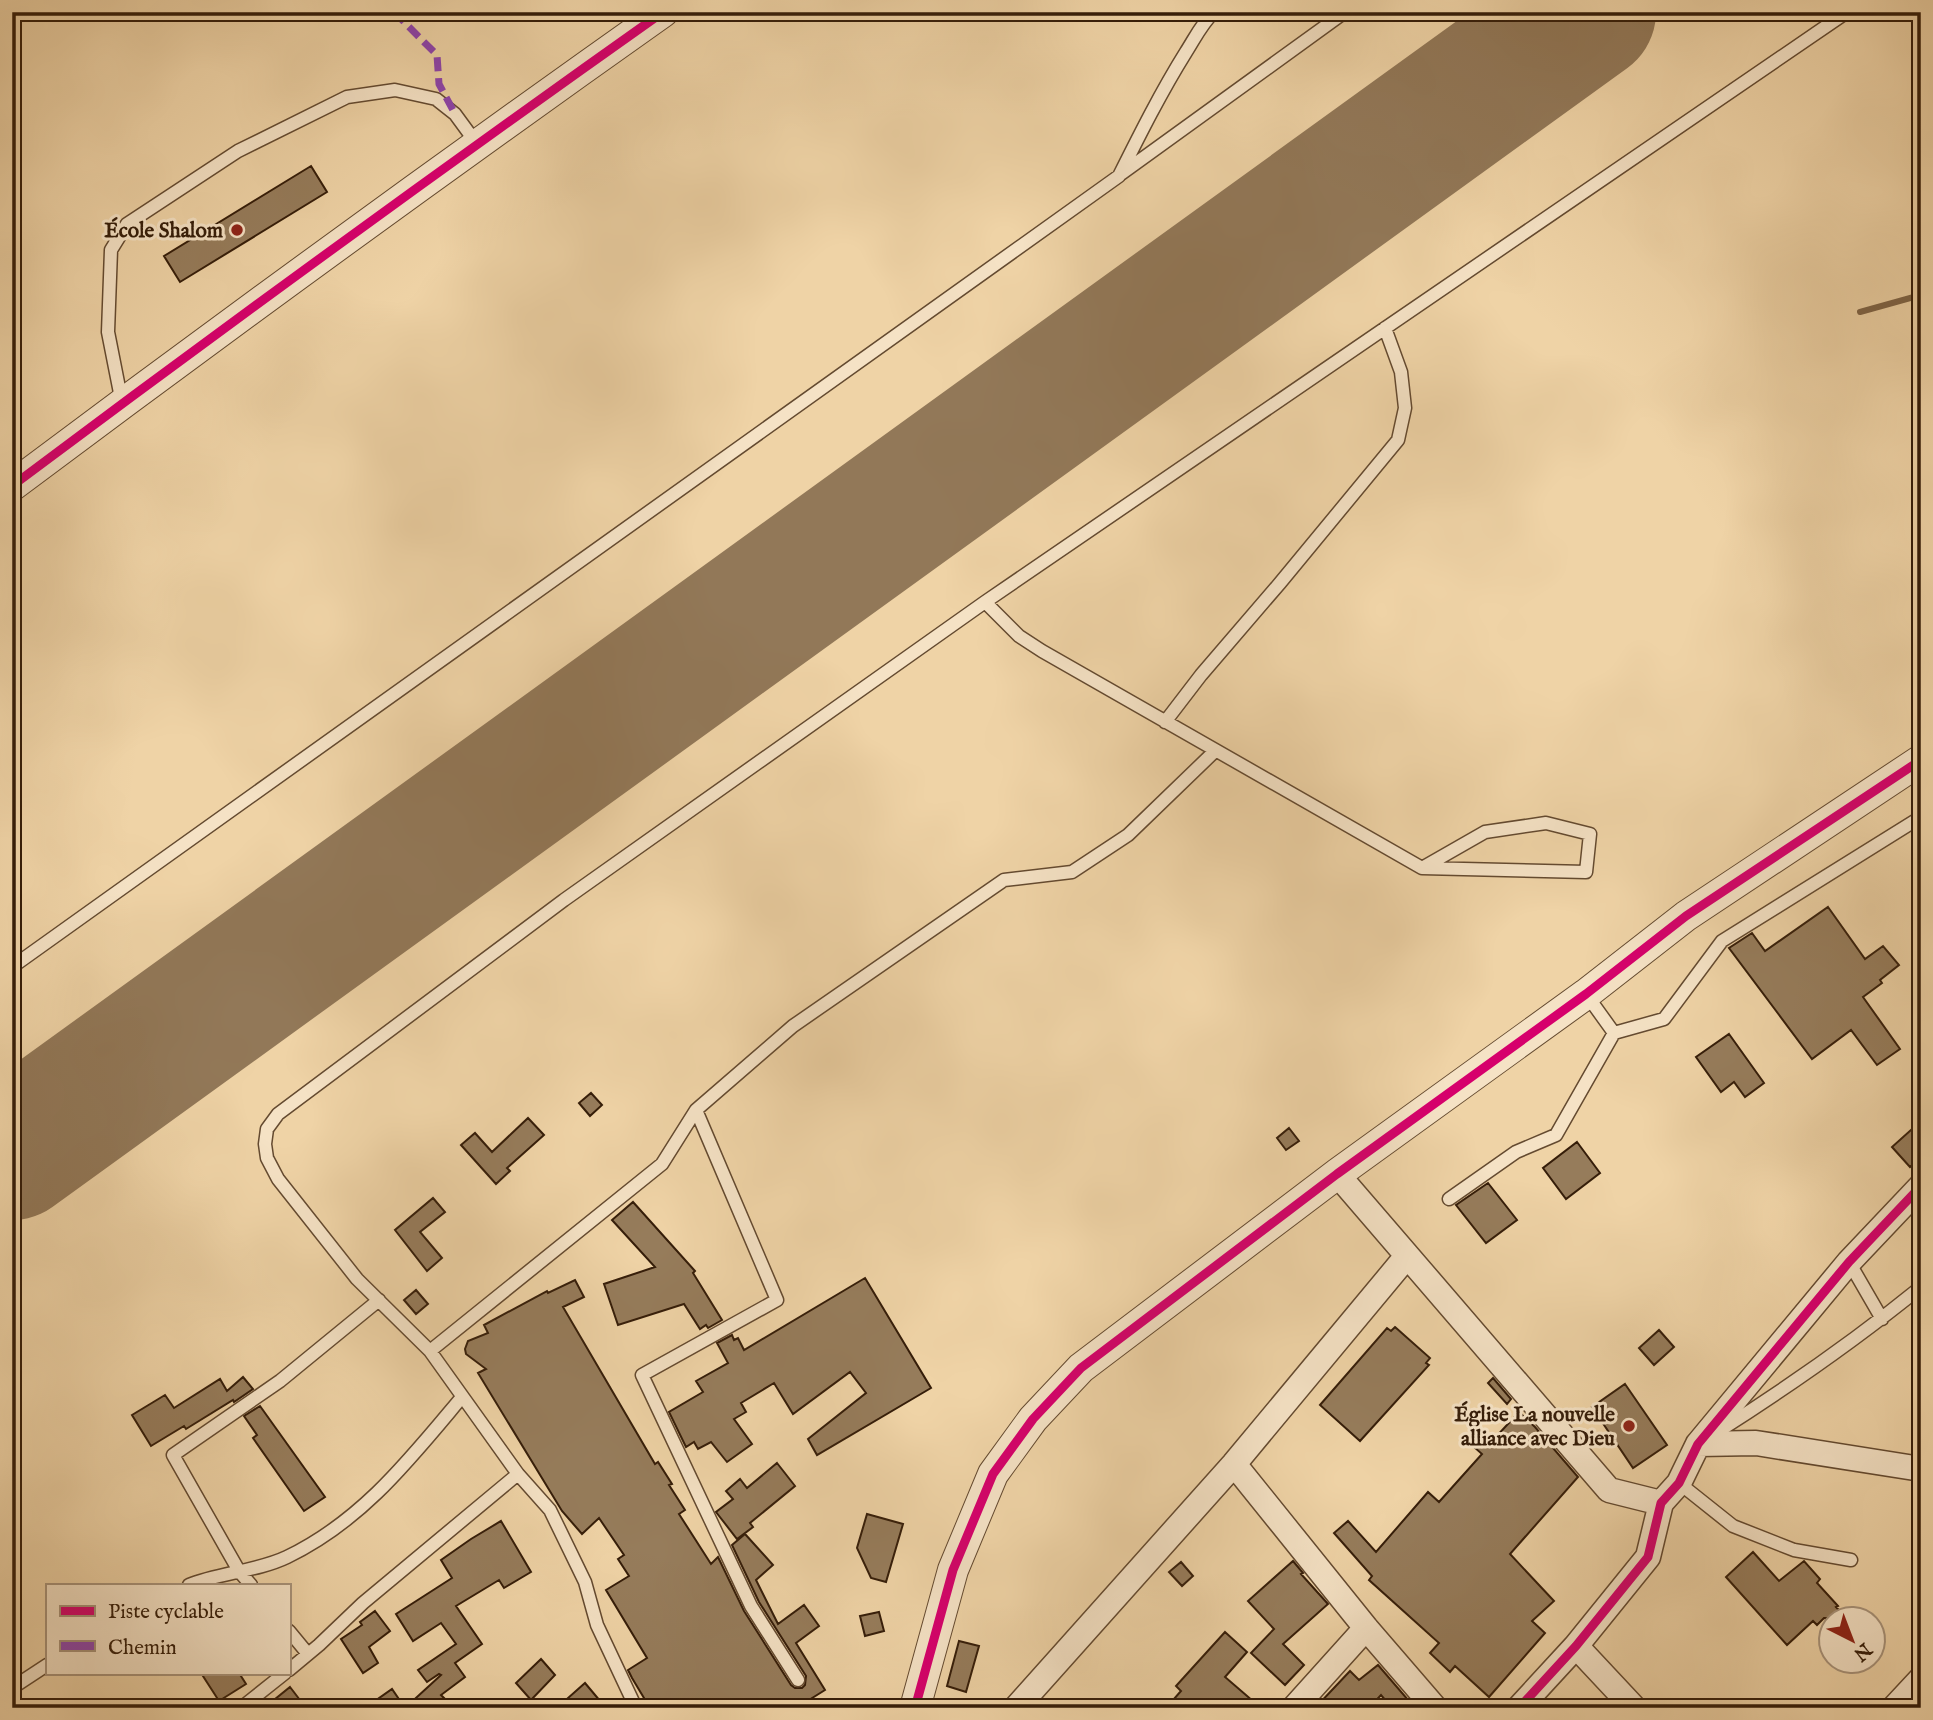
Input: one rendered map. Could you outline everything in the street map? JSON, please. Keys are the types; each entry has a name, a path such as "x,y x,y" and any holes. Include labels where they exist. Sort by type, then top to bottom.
{"street":[{"path":"12,486 477,144 663,12"},
{"path":"915,1708 953,1570 993,1474 1033,1419 1081,1368 1337,1174 1586,994 1686,916 1921,760"},
{"path":"1337,1174 1609,1490 1661,1503"},
{"path":"1519,1708 1576,1646 1648,1557 1661,1503 1679,1483 1698,1444 1849,1262 1921,1186"},
{"path":"1016,1708 1234,1464 1407,1256"},
{"path":"1698,1444 1756,1443 1921,1469"},
{"path":"1234,1464 1366,1628 1435,1708"},
{"path":"1294,1708 1366,1628"},
{"path":"1576,1646 1634,1708"},
{"path":"1894,1708 1921,1679"}],"lane":[{"path":"1119,176 1179,63 1214,12"},
{"path":"12,967 1345,12"},
{"path":"636,1708 597,1625 585,1582 550,1510 518,1474 430,1351 357,1279 278,1179 267,1158 267,1129 278,1114 575,892 985,602 1847,12"},
{"path":"122,404 108,332 111,250 127,224 238,151 346,97 395,90 436,99 455,114 477,144"},
{"path":"1165,722 1201,675 1398,440 1405,408 1401,372 1385,328"},
{"path":"985,602 1019,636 1034,646 1422,868 1586,872 1590,834 1546,823 1485,832 1422,868"},
{"path":"430,1351 662,1164 696,1110 793,1027 1004,880 1072,872 1128,835 1215,751"},
{"path":"1449,1199 1516,1152 1556,1135 1615,1033 1664,1020 1722,942 1921,817"},
{"path":"1586,994 1615,1033"},
{"path":"696,1110 776,1300 642,1375 751,1606 798,1680"},
{"path":"1849,1262 1882,1318"},
{"path":"1698,1444 1749,1412 1882,1318 1921,1287"},
{"path":"250,1584 239,1571 173,1455 280,1381 379,1300"},
{"path":"193,1584 285,1558 346,1521 378,1493 462,1397"},
{"path":"290,1669 363,1603 518,1474"},
{"path":"1679,1483 1734,1526 1794,1550 1851,1560"},
{"path":"290,1632 308,1654"},
{"path":"12,1688 46,1666"},
{"path":"241,1708 283,1674"}],"building":[{"path":"311,166 327,192 180,282 164,256"},
{"path":"1828,907 1865,959 1883,946 1899,965 1880,980 1882,983 1863,997 1900,1049 1877,1065 1851,1030 1812,1059 1729,948 1752,933 1765,951"},
{"path":"1729,1034 1764,1083 1745,1097 1734,1082 1721,1092 1696,1057"},
{"path":"591,1093 602,1105 590,1116 579,1103"},
{"path":"528,1118 544,1135 507,1168 510,1171 496,1184 461,1145 475,1133 492,1152"},
{"path":"1921,1121 1921,1157 1910,1167 1892,1147"},
{"path":"1289,1128 1299,1141 1286,1150 1277,1138"},
{"path":"1577,1142 1600,1173 1566,1199 1543,1168"},
{"path":"1488,1183 1517,1220 1486,1243 1456,1205"},
{"path":"433,1198 445,1212 420,1232 442,1258 427,1271 395,1230"},
{"path":"633,1202 695,1271 693,1273 722,1320 708,1328 706,1325 700,1329 684,1304 618,1325 604,1284 655,1267 612,1220"},
{"path":"865,1278 931,1388 817,1455 808,1439 866,1393 850,1372 793,1414 774,1383 741,1403 746,1412 734,1419 752,1444 727,1462 711,1442 698,1449 694,1442 686,1447 669,1412 703,1392 696,1381 728,1363 717,1343 732,1335 734,1340 738,1338 744,1350"},
{"path":"575,1280 584,1297 563,1307 655,1464 658,1462 672,1484 669,1485 685,1510 679,1514 711,1564 718,1557 744,1611 795,1688 805,1685 806,1676 759,1602 732,1545 745,1534 773,1565 756,1580 778,1624 804,1605 819,1626 796,1643 825,1690 796,1708 650,1708 632,1678 628,1670 647,1658 606,1590 629,1576 618,1559 624,1555 599,1518 582,1534 562,1511 478,1373 486,1369 466,1354 465,1349 468,1341 488,1333 484,1325 547,1291 548,1293"},
{"path":"416,1290 428,1304 416,1314 404,1300"},
{"path":"1395,1327 1430,1358 1426,1363 1429,1365 1360,1441 1320,1405 1387,1328 1391,1331"},
{"path":"1659,1330 1674,1347 1654,1365 1639,1348"},
{"path":"243,1377 253,1389 186,1429 184,1426 151,1446 132,1415 165,1395 174,1408 220,1379 227,1391"},
{"path":"1493,1378 1511,1399 1507,1404 1488,1383"},
{"name":"Église La nouvelle alliance avec Dieu","path":"1625,1384 1667,1445 1633,1468 1592,1407"},
{"path":"260,1406 325,1497 304,1511 253,1438 257,1435 244,1416"},
{"path":"1519,1412 1578,1477 1510,1554 1554,1601 1532,1621 1545,1633 1489,1697 1455,1666 1450,1672 1430,1653 1439,1643 1369,1580 1372,1576 1334,1533 1348,1521 1376,1552 1428,1492 1439,1502 1482,1454 1474,1447 1486,1432 1494,1439"},
{"path":"777,1463 795,1486 750,1523 753,1527 737,1539 716,1512 733,1499 726,1491 740,1479 747,1488"},
{"path":"867,1514 903,1524 886,1582 871,1578 857,1548"},
{"path":"501,1521 531,1572 504,1588 499,1580 456,1606 482,1644 455,1663 465,1677 441,1695 446,1700 437,1708 405,1708 441,1675 427,1682 418,1670 456,1644 441,1623 413,1641 396,1614 452,1578 441,1560"},
{"path":"1753,1552 1779,1581 1804,1561 1820,1579 1817,1583 1836,1604 1818,1604 1818,1624 1813,1621 1787,1645 1726,1577"},
{"path":"1293,1561 1328,1604 1283,1644 1304,1665 1285,1685 1251,1653 1274,1629 1248,1601"},
{"path":"1181,1562 1193,1576 1182,1586 1169,1572"},
{"path":"375,1611 390,1631 369,1647 378,1663 363,1673 341,1639 362,1625 360,1622"},
{"path":"879,1612 884,1631 865,1636 860,1616"},
{"path":"1225,1632 1247,1652 1225,1677 1261,1708 1166,1708 1181,1691 1176,1686"},
{"path":"959,1641 979,1646 966,1692 947,1686"},
{"path":"541,1659 555,1675 531,1700 516,1683"},
{"path":"1378,1665 1415,1708 1392,1708 1381,1695 1369,1708 1315,1708 1350,1671 1359,1680"},
{"path":"202,1674 240,1674 246,1684 219,1701"},
{"path":"585,1683 606,1708 577,1708 568,1698"},
{"path":"290,1687 306,1708 264,1708"},
{"path":"392,1689 405,1708 365,1708"}],"waterway":[{"path":"1860,312 1921,295"}],"runway":[{"path":"12,1151 1587,12"}],"marked path":[{"path":"394,12 437,55 439,84 455,114"}],"cycle path":[{"path":"12,486 336,247 663,12"},
{"path":"915,1708 953,1570 993,1474 1033,1419 1081,1368 1337,1174 1586,994 1686,916 1921,760"},
{"path":"1519,1708 1576,1646 1648,1557 1661,1503 1679,1483 1698,1444 1849,1262 1921,1186"}],"place":[{"name":"École Shalom","path":"237,230"},
{"name":"Église La nouvelle alliance avec Dieu","path":"1629,1426"}]}
